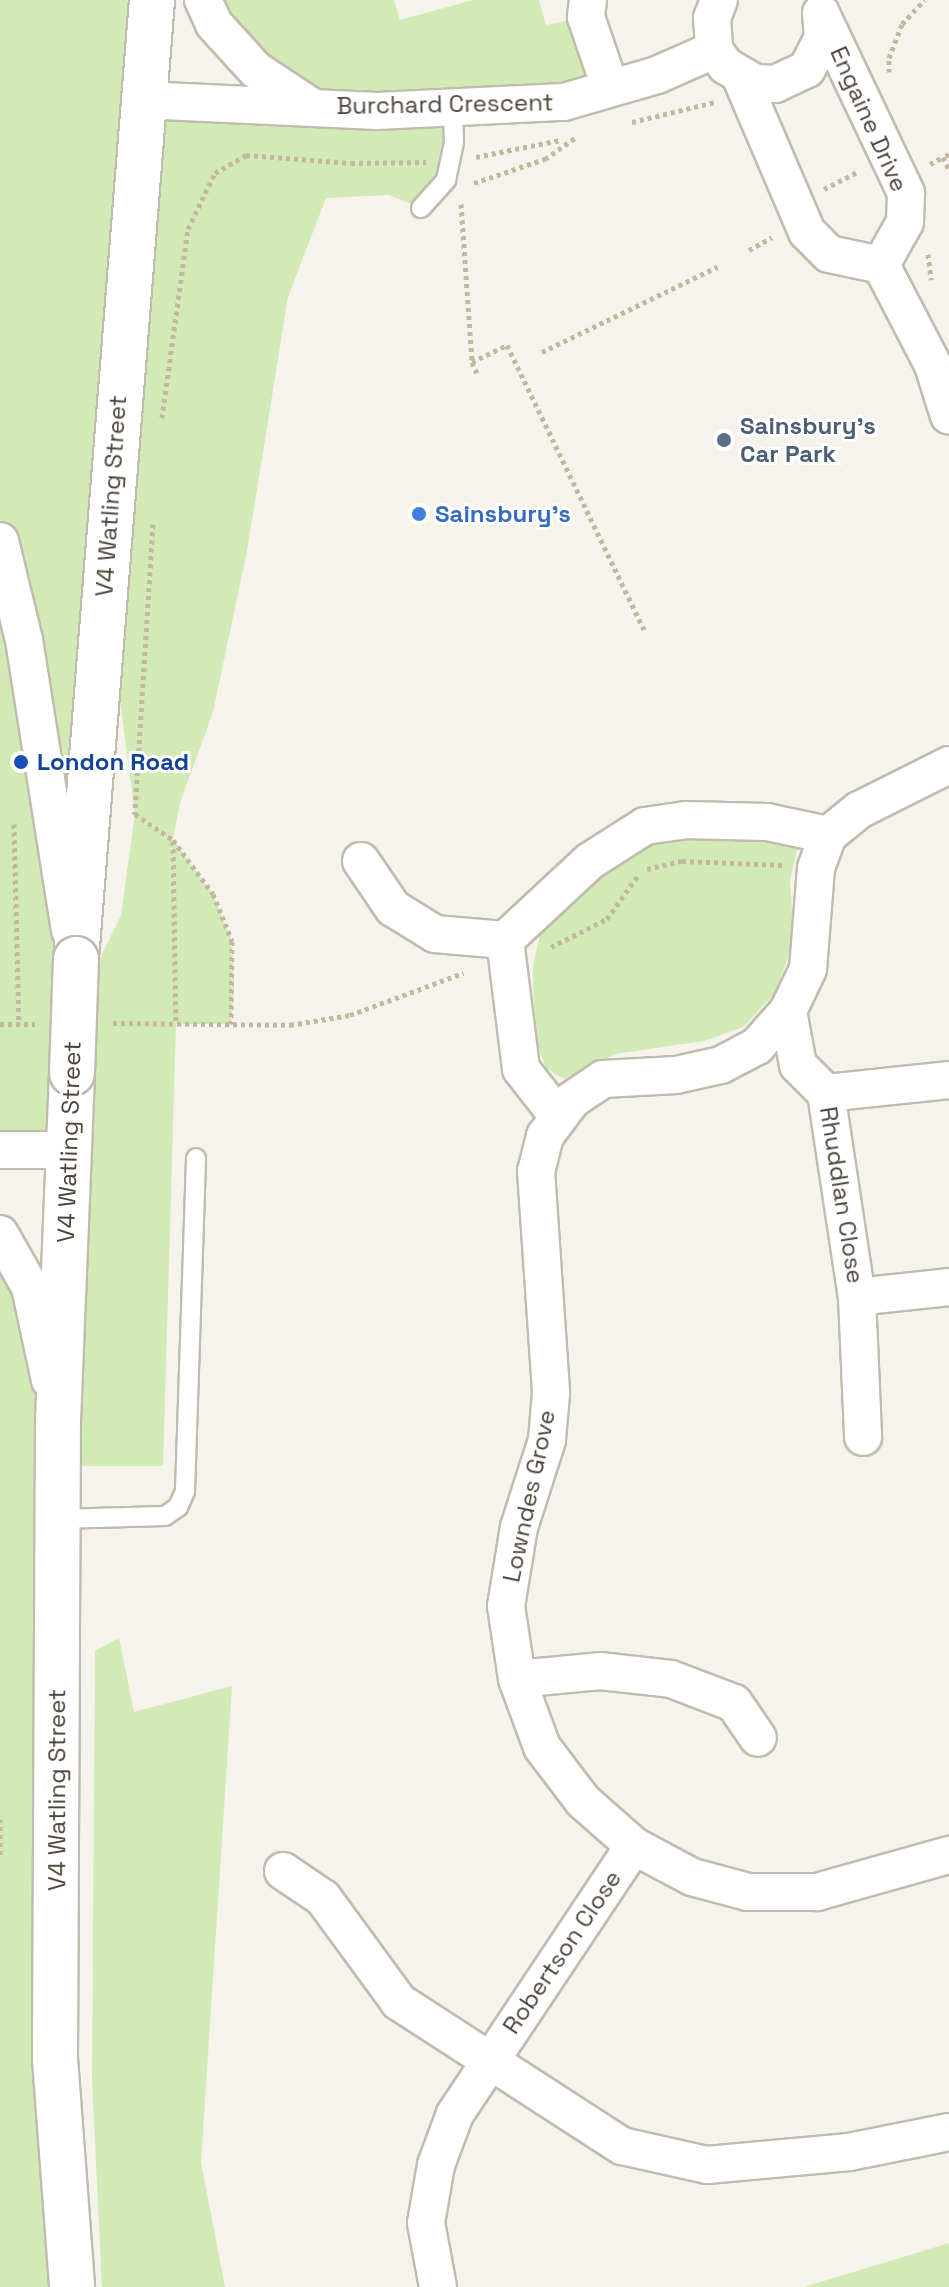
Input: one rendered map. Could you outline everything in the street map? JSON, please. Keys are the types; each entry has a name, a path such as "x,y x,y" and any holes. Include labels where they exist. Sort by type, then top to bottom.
{"street":[{"name":"V4 Watling Street","path":"72,2287 55,2059 58,1417 76,959 152,0"},
{"name":"Burchard Crescent","path":"203,0 214,24 256,70 310,105"},
{"path":"588,0 586,17 610,87"},
{"path":"719,0 712,18 714,50 741,78 807,232 829,254 881,265 933,365 949,416"},
{"path":"741,78 775,84 807,69 819,53 819,5"},
{"name":"Engaine Drive","path":"819,5 906,193 905,222 881,265"},
{"name":"Burchard Crescent","path":"142,100 453,108 564,102 657,75 714,50"},
{"path":"0,541 24,640 51,834 76,959"},
{"path":"361,861 393,908 435,934 505,940 590,861 645,826 686,820 767,822 828,835 859,810 949,765"},
{"name":"Lowndes Grove","path":"828,835 816,868 808,969 788,1011 757,1046 721,1065 676,1075 603,1079 557,1115 545,1136 536,1171 551,1393 547,1440 519,1527 506,1606 517,1679 542,1747 583,1801 634,1846 692,1877 748,1892 817,1892 949,1855"},
{"path":"505,940 521,1069 557,1115"},
{"name":"Rhuddlan Close","path":"788,1011 798,1065 826,1093 857,1297 863,1437"},
{"name":"Rhuddlan Close","path":"826,1093 949,1080"},
{"path":"0,1150 70,1150"},
{"path":"0,1234 30,1287 58,1417"},
{"name":"Rhuddlan Close","path":"857,1297 949,1287"},
{"path":"517,1679 600,1671 671,1679 734,1703 758,1738"},
{"name":"Robertson Close","path":"438,2287 426,2223 436,2165 455,2114 634,1846"},
{"name":"Robertson Close","path":"283,1871 323,1898 399,2002 622,2146 707,2165 849,2152 949,2132"}],"lane":[{"path":"421,208 446,180 453,108"},
{"path":"58,1519 165,1516 178,1507 185,1491 196,1158"}],"path":[{"path":"620,125 715,102 721,115"},
{"path":"161,424 188,229 199,198 215,173 246,155 351,163 450,161 585,134"},
{"path":"477,373 472,362 460,200 477,180 545,159 577,137"},
{"path":"949,154 943,157 949,170"},
{"path":"542,352 717,267"},
{"path":"472,362 507,345 645,632"},
{"path":"154,515 135,814 173,840 213,894 232,941 231,1024"},
{"path":"14,821 19,1024"},
{"path":"173,840 176,1023"},
{"path":"0,1819 0,1858"}],"green space":[{"path":"0,0 152,0 142,100 308,105 203,0 394,0 400,20 473,0 539,0 546,25 586,17 610,87 453,108 446,180 421,208 389,195 326,198 288,297 247,551 213,712 180,803 173,839 213,894 232,941 234,986 231,1024 176,1024 163,1466 58,1466 72,2287 0,2287 0,1234 57,1412 70,1150 0,1150","holes":["122,379 141,443 117,679 135,814 121,915 75,1010"]},
{"path":"685,831 800,837 790,880 794,943 774,994 743,1027 704,1041 615,1054 564,1079 546,1068 534,1036 533,965 542,927 555,903 648,842"},
{"path":"119,1638 134,1712 232,1686 201,2162 225,2287 102,2287 92,2080 95,1651"},
{"path":"949,2243 949,2287 804,2287"}],"place":[{"name":"Sainsbury's Car Park","path":"724,440"},
{"name":"Sainsbury's","path":"419,514"},
{"name":"London Road","path":"21,762"}]}
